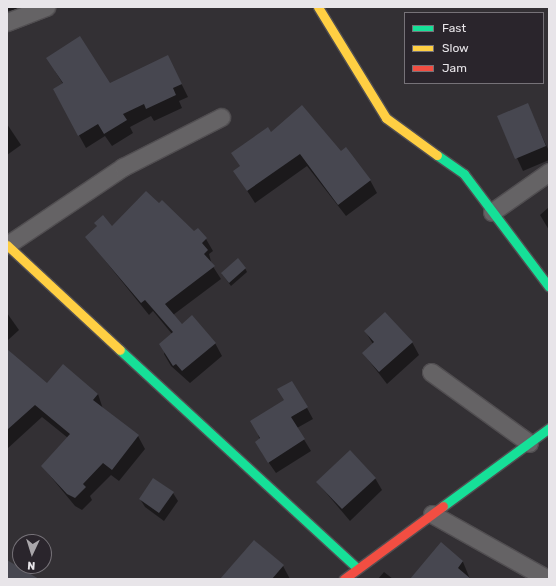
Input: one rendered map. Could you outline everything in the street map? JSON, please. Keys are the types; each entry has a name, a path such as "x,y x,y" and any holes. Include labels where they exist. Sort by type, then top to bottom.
{"street":[{"path":"7,22 46,7"},
{"path":"318,7 386,118 464,174 549,287"},
{"path":"221,117 123,167 7,245 357,568"},
{"path":"492,212 549,172"},
{"path":"430,372 528,443"},
{"path":"344,579 549,428"},
{"path":"432,514 548,579"}],"building":[{"path":"80,36 110,83 168,55 182,84 173,88 176,95 146,109 144,104 123,114 127,120 104,134 98,124 78,136 53,89 63,83 46,58"},
{"path":"528,103 546,146 515,159 497,116"},
{"path":"302,105 341,151 346,147 371,180 338,205 300,154 247,191 233,171 240,166 231,153 268,127 271,132"},
{"path":"146,191 159,203 162,200 194,231 198,228 207,238 202,243 208,250 204,254 215,266 165,304 182,324 192,315 216,343 182,371 176,364 173,366 159,344 173,332 145,300 141,303 85,237 97,226 94,223 103,215 112,226"},
{"path":"238,258 246,268 229,283 221,273"},
{"path":"385,312 413,342 379,372 362,353 374,342 364,331"},
{"path":"7,349 47,383 63,364 98,394 93,400 139,435 112,470 103,463 83,484 86,487 75,498 67,494 41,466 70,434 35,405 7,430"},
{"path":"292,381 308,407 291,417 305,439 268,463 255,442 260,438 250,421 284,400 277,389"},
{"path":"350,450 376,478 342,509 316,482"},
{"path":"153,478 174,492 159,513 139,499"},
{"path":"254,540 284,565 272,579 220,579"},
{"path":"441,542 463,561 458,568 471,579 410,579"},
{"path":"7,560 12,563 12,574 31,574 39,579 7,579"}],"traffic: fast":[{"path":"437,155 464,174 549,287"},
{"path":"120,350 357,568"},
{"path":"443,506 549,428"}],"traffic: slow":[{"path":"318,7 386,118 437,155"},
{"path":"7,245 120,350"}],"traffic: jam":[{"path":"344,579 443,506"}]}
